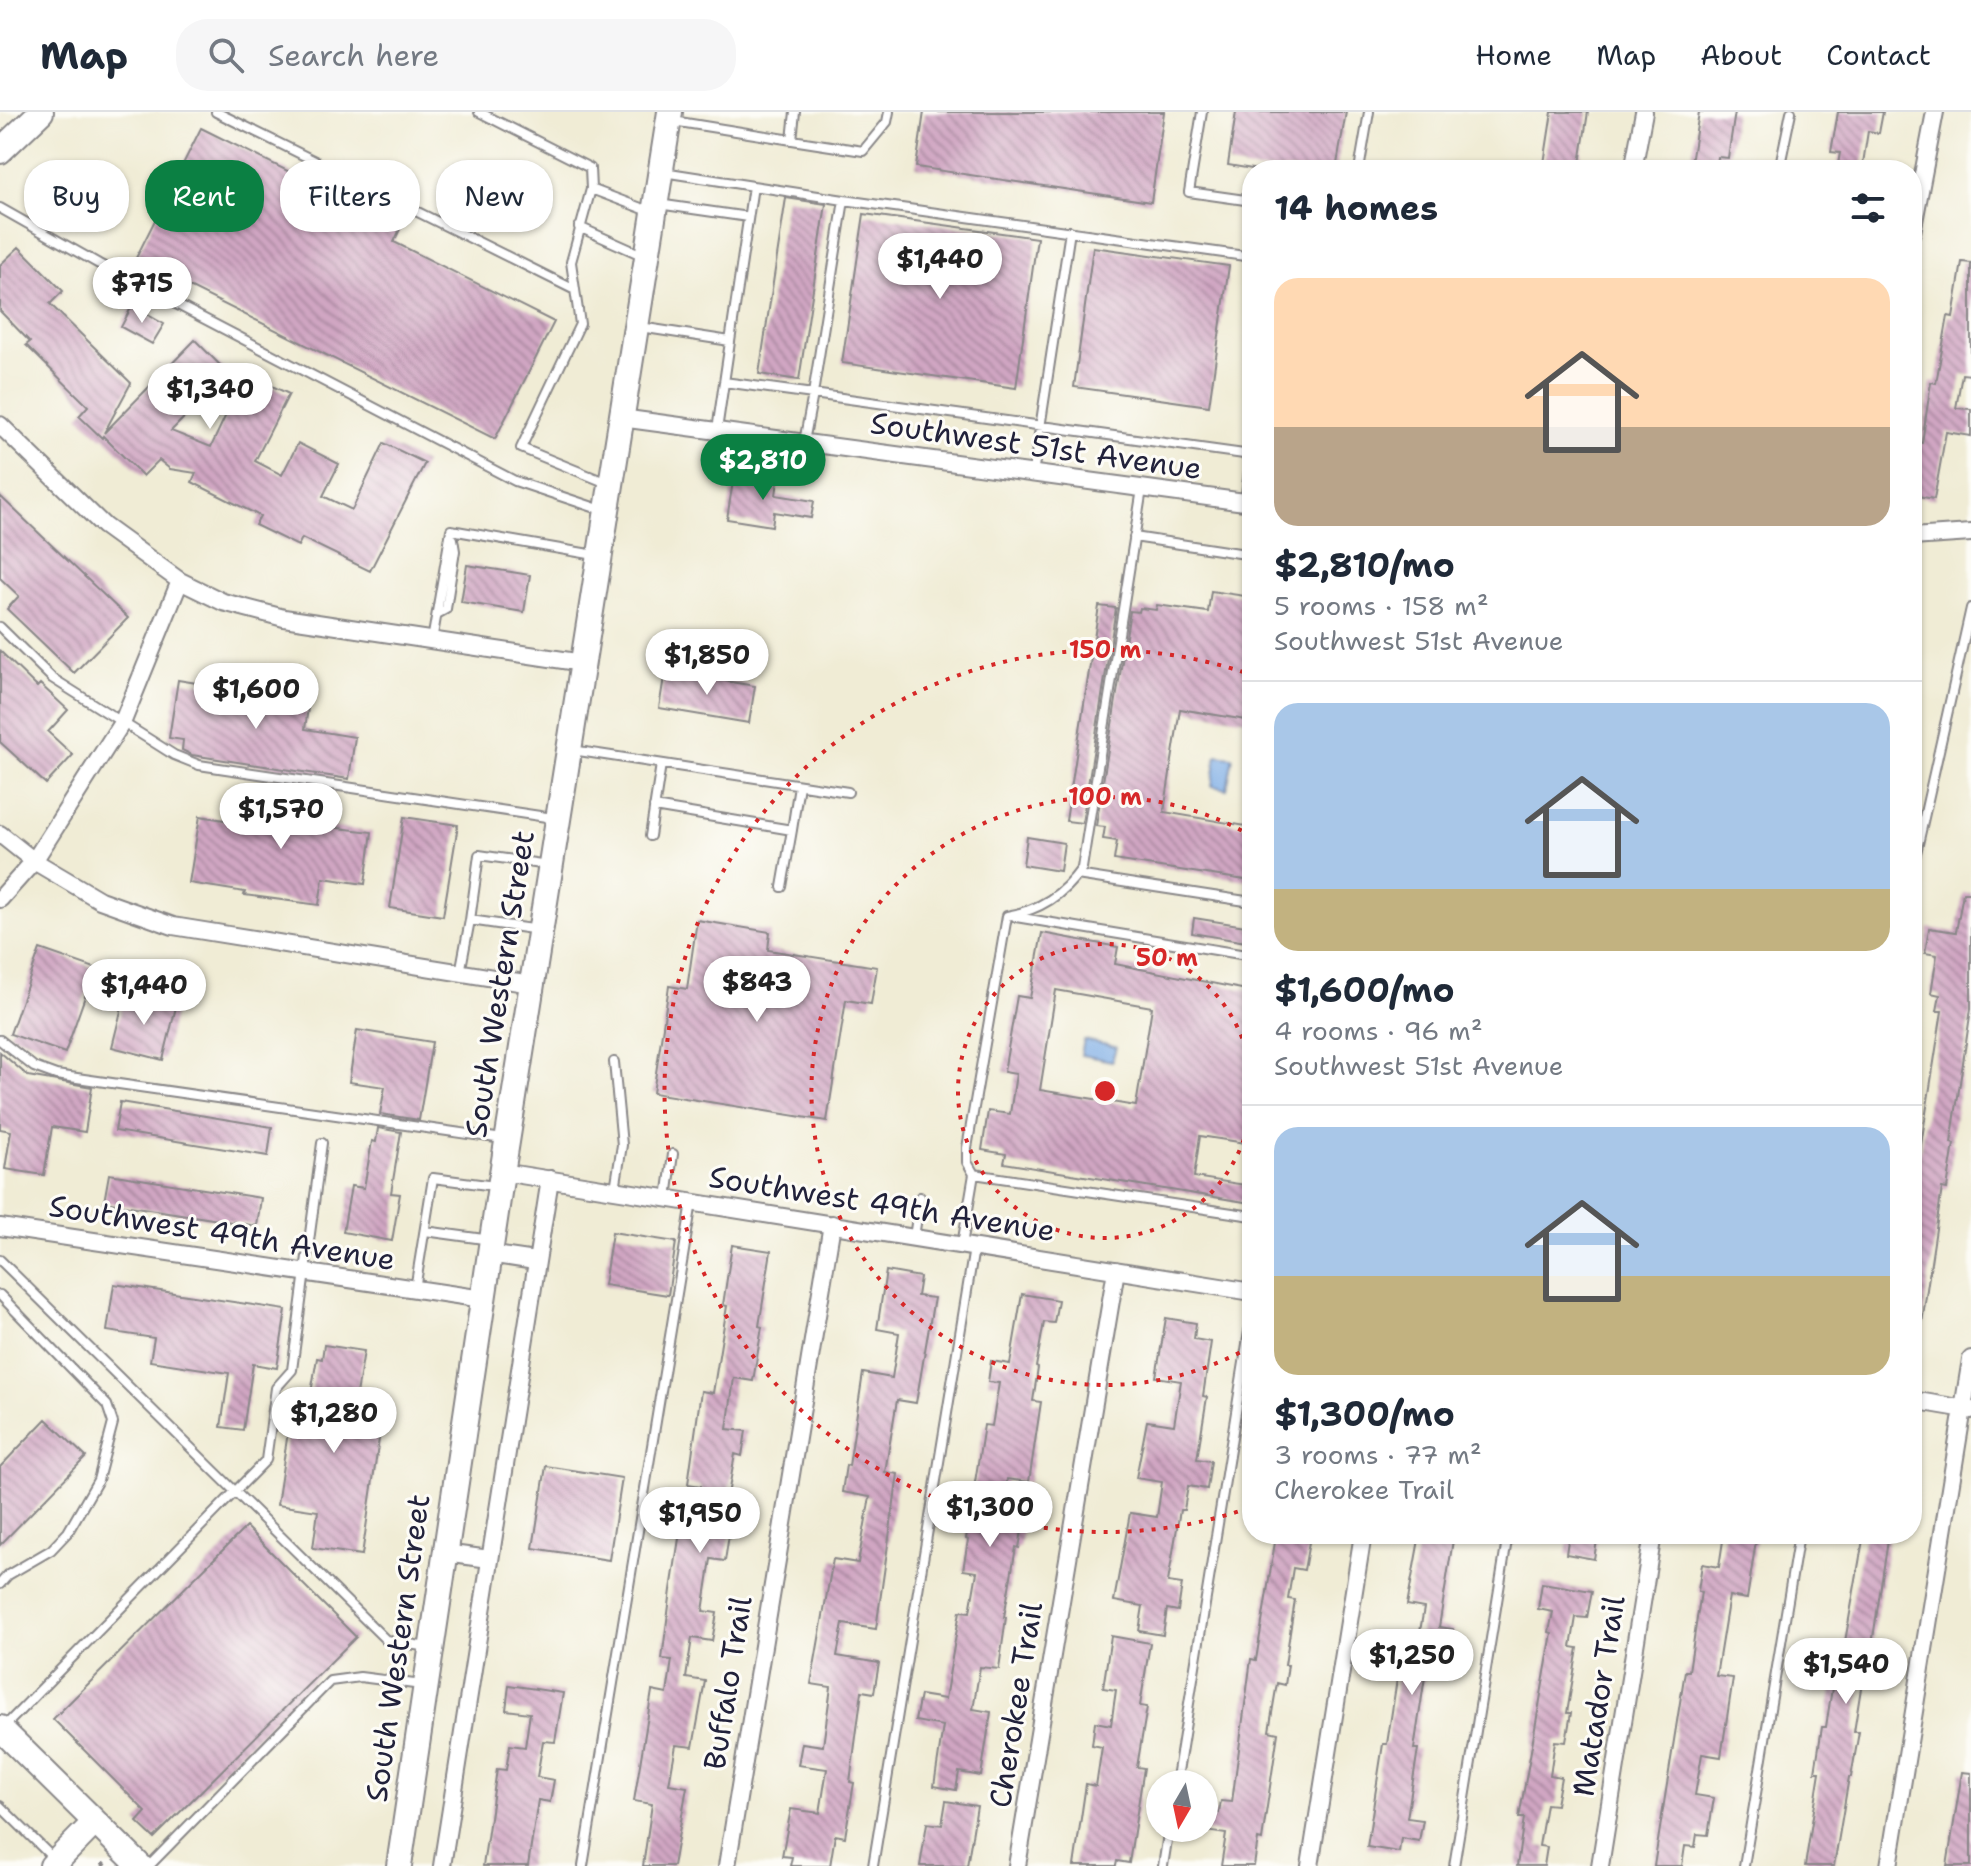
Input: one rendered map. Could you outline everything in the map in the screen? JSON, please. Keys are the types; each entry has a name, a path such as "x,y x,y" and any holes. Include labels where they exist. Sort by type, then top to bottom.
{"main road":[{"path":"0,151 41,112"},
{"name":"South Western Street","path":"399,1866 531,984 669,116"},
{"path":"1,1729 140,1866"},
{"path":"54,1864 95,1822"}],"street":[{"path":"1635,160 1644,112"},
{"path":"1922,180 1935,112"},
{"name":"Southwest 51st Avenue","path":"621,418 1242,502"},
{"path":"0,425 104,526 180,581 223,602 284,618 583,663"},
{"path":"1922,536 1971,533"},
{"path":"0,899 34,861 123,721 180,581"},
{"path":"0,834 34,861 100,900 173,926 531,984"},
{"name":"Southwest 49th Avenue","path":"501,1179 550,1179 1242,1290"},
{"path":"442,1866 550,1179"},
{"name":"Buffalo Trail","path":"727,1866 832,1224"},
{"name":"Southwest 49th Avenue","path":"0,1227 483,1299"},
{"path":"491,1247 535,1261"},
{"name":"Cherokee Trail","path":"1017,1866 1116,1270"},
{"path":"1889,1866 1967,1410 1971,1359"},
{"path":"1922,1402 1967,1410"},
{"path":"1310,1866 1361,1544"},
{"name":"Matador Trail","path":"1600,1866 1651,1544"},
{"path":"444,1553 490,1559"}],"lane":[{"path":"216,112 575,290"},
{"path":"479,112 590,168 591,189 571,262 580,324 521,448 611,485"},
{"path":"792,140 795,112"},
{"path":"669,116 863,151 887,122 889,112"},
{"path":"1202,112 1189,192 1242,200"},
{"path":"1361,160 1369,112"},
{"path":"1781,160 1791,112"},
{"path":"660,171 1242,256"},
{"path":"716,431 753,186"},
{"path":"591,189 655,208 748,217"},
{"path":"804,443 844,200"},
{"path":"0,208 99,264 515,481 607,511"},
{"path":"579,227 647,257"},
{"path":"1033,474 1070,231"},
{"path":"636,327 730,341"},
{"path":"724,382 1242,454"},
{"path":"1007,916 1028,912 1045,904 1068,887 1082,868 1142,489"},
{"path":"432,641 451,530 600,556"},
{"path":"1134,537 1242,553"},
{"path":"1922,826 1971,608"},
{"path":"0,627 52,678 174,755 199,765 558,819"},
{"path":"569,750 848,792"},
{"path":"650,836 661,764"},
{"path":"782,887 799,785"},
{"path":"654,807 792,830"},
{"path":"460,973 479,855 551,865"},
{"path":"1077,875 1242,900"},
{"path":"1007,916 1242,954"},
{"path":"873,1866 968,1246 974,1174 967,1162 967,1148 1007,916"},
{"path":"470,920 540,931"},
{"path":"0,1040 34,1067 56,1075 507,1140"},
{"path":"614,1062 622,1145 615,1189"},
{"path":"1,1729 266,1460 276,1388 292,1370 322,1143"},
{"path":"667,1198 673,1154"},
{"path":"974,1174 1242,1214"},
{"path":"415,1290 433,1178 501,1179"},
{"path":"914,1237 920,1197"},
{"path":"583,1866 692,1202"},
{"path":"425,1231 491,1247"},
{"path":"0,1260 386,1640 430,1647"},
{"path":"0,1295 107,1405 113,1423 98,1480 68,1532 51,1550 8,1575 0,1584"},
{"path":"1178,1770 1242,1375"},
{"path":"1454,1866 1506,1544"},
{"path":"1744,1866 1797,1544"},
{"path":"149,1866 330,1681 360,1677 425,1686"},
{"path":"0,1806 54,1864"},
{"path":"1163,1866 1167,1842"}],"water":[{"path":"1217,755 1233,757 1227,789 1212,786"},
{"path":"1084,1040 1116,1047 1112,1061 1081,1055"}],"building":[{"path":"924,112 1164,112 1151,202 916,167"},
{"path":"1236,112 1346,112 1338,160 1242,160 1242,167 1228,165"},
{"path":"1552,112 1588,112 1581,160 1545,160"},
{"path":"1699,112 1735,112 1728,158 1692,160"},
{"path":"1838,112 1883,112 1879,133 1868,131 1864,160 1839,160 1840,153 1831,152"},
{"path":"201,128 280,167 280,232 399,232 394,242 554,322 495,439 135,260 149,232 264,232 264,160 185,160"},
{"path":"786,198 826,204 799,380 759,374"},
{"path":"864,214 1037,238 1016,388 842,363"},
{"path":"19,247 63,291 50,304 131,383 104,433 195,340 228,373 171,431 211,447 244,376 251,376 289,394 255,461 282,475 298,443 339,464 323,496 352,510 384,443 425,463 370,571 302,538 298,546 255,525 260,516 192,482 196,473 170,469 159,460 143,476 79,416 88,406 26,345 30,342 0,311 0,265"},
{"path":"1093,247 1229,266 1209,406 1074,387"},
{"path":"1962,262 1971,263 1971,375 1962,374 1956,408 1971,409 1971,436 1946,432 1934,499 1922,497 1922,443 1931,382 1936,383 1948,316 1953,317"},
{"path":"132,306 164,324 152,344 121,327"},
{"path":"734,475 778,481 776,495 814,501 811,518 774,512 772,526 727,519"},
{"path":"0,496 128,618 74,673 7,609 19,596 0,578"},
{"path":"467,565 530,575 524,612 461,602"},
{"path":"1211,591 1242,596 1242,719 1180,709 1164,812 1242,825 1242,879 1114,860 1117,841 1103,839 1105,827 1096,826 1130,611 1139,612 1140,608 1156,610 1157,605 1208,612"},
{"path":"1099,606 1116,608 1082,823 1066,821"},
{"path":"0,651 37,687 40,684 68,710 48,732 73,755 46,784 0,742"},
{"path":"665,671 755,686 749,723 659,708"},
{"path":"178,680 309,701 305,729 355,737 349,779 192,755 182,750 183,740 169,738"},
{"path":"306,788 334,792 330,827 372,832 365,884 323,878 319,905 244,895 245,892 189,883 200,816 254,825 258,796 304,802"},
{"path":"404,817 458,825 443,916 390,908"},
{"path":"1027,837 1064,843 1060,871 1023,865"},
{"path":"1963,893 1971,893 1971,1009 1947,1189 1942,1188 1922,1323 1922,1138 1942,1011 1937,1011 1940,995 1931,993 1937,955 1925,953 1929,928 1956,932"},
{"path":"1194,918 1242,925 1242,941 1192,933"},
{"path":"697,920 770,932 768,950 877,967 871,1004 846,1000 827,1121 653,1093 669,986 687,989"},
{"path":"1042,933 1118,947 1115,964 1242,989 1242,1142 1200,1136 1194,1177 1242,1184 1242,1202 1004,1163 1006,1154 982,1150 988,1111 1010,1114 1016,1074 1004,1072 1017,996 1030,998","holes":["1056,990 1152,1007 1136,1106 1040,1090"]},
{"path":"40,949 95,968 65,1053 10,1034"},
{"path":"125,995 176,1007 163,1060 112,1047"},
{"path":"357,1030 432,1042 419,1120 380,1114 385,1087 349,1082"},
{"path":"0,1052 28,1076 92,1087 85,1132 52,1127 44,1175 5,1169 11,1131 0,1129"},
{"path":"120,1102 272,1127 268,1156 115,1131"},
{"path":"378,1128 401,1132 391,1193 400,1194 392,1241 343,1232 351,1186 364,1188 372,1141 376,1142"},
{"path":"109,1174 261,1198 257,1226 104,1202"},
{"path":"612,1232 676,1242 668,1295 604,1285"},
{"path":"732,1245 771,1251 759,1326 762,1327 753,1381 734,1378 727,1429 746,1431 742,1456 735,1454 727,1501 734,1502 725,1561 711,1559 703,1611 717,1613 712,1641 692,1638 686,1678 705,1681 693,1747 676,1745 669,1784 687,1787 673,1866 643,1866 652,1804 634,1801 652,1691 667,1694 672,1660 662,1659 671,1590 680,1532 693,1535 701,1486 688,1484 701,1391 713,1393 727,1306 723,1305"},
{"path":"886,1271 920,1277 917,1296 934,1298 916,1403 897,1400 885,1472 898,1474 876,1629 843,1624 837,1656 879,1663 874,1693 862,1691 850,1782 854,1783 845,1837 835,1835 830,1866 790,1866 792,1857 782,1856 791,1809 820,1813 827,1769 798,1765 802,1743 823,1746 831,1687 811,1684 833,1559 858,1563 870,1497 842,1492 863,1373 892,1378 899,1333 877,1329"},
{"path":"114,1284 286,1310 277,1368 253,1364 243,1430 221,1427 229,1373 150,1361 154,1338 107,1331"},
{"path":"1022,1294 1058,1300 1054,1323 1044,1322 1036,1367 1033,1401 1041,1402 1029,1482 1007,1479 1000,1521 1023,1525 1019,1548 1016,1547 1004,1617 999,1669 980,1667 973,1709 991,1712 981,1776 959,1772 956,1790 934,1786 943,1726 915,1721 920,1695 945,1699 960,1611 970,1612 977,1572 963,1570 984,1425 992,1426 999,1383 988,1382 991,1361 1010,1364"},
{"path":"1166,1318 1196,1323 1194,1339 1211,1342 1203,1396 1207,1397 1197,1459 1211,1461 1207,1489 1188,1486 1184,1510 1180,1510 1168,1582 1182,1584 1178,1611 1167,1609 1163,1635 1139,1631 1143,1606 1114,1601 1130,1513 1157,1517 1162,1482 1136,1478 1147,1421 1174,1425 1181,1381 1156,1377"},
{"path":"324,1345 364,1351 356,1400 381,1404 362,1555 313,1548 318,1511 277,1505 289,1425 312,1428 317,1394 311,1393 317,1358 322,1359"},
{"path":"46,1419 86,1457 0,1545 0,1467"},
{"path":"546,1466 622,1478 609,1560 533,1548"},
{"path":"246,1527 356,1637 154,1838 137,1822 146,1812 53,1719"},
{"path":"1275,1544 1309,1544 1304,1570 1293,1568 1288,1599 1295,1600 1285,1665 1288,1665 1285,1685 1277,1683 1269,1731 1278,1733 1262,1840 1258,1839 1254,1866 1221,1866 1226,1834 1218,1833 1218,1813 1221,1801 1232,1802 1251,1659 1256,1660"},
{"path":"1418,1544 1452,1544 1439,1627 1453,1629 1446,1674 1426,1670 1414,1749 1418,1749 1407,1818 1423,1820 1419,1841 1401,1838 1399,1852 1367,1847 1383,1744 1387,1744 1400,1646 1417,1649 1424,1608 1407,1605"},
{"path":"1568,1544 1596,1544 1594,1559 1566,1554"},
{"path":"1722,1544 1755,1544 1747,1599 1729,1596 1716,1676 1733,1678 1721,1757 1702,1754 1695,1795 1714,1798 1708,1835 1697,1834 1695,1847 1685,1846 1682,1866 1654,1866 1685,1671 1689,1671 1702,1564 1719,1567"},
{"path":"1862,1544 1887,1544 1869,1664 1865,1663 1854,1732 1859,1732 1834,1866 1805,1866 1820,1772 1815,1772 1822,1727 1826,1727 1835,1669 1840,1670"},
{"path":"1542,1583 1592,1591 1587,1618 1576,1617 1571,1647 1578,1648 1567,1713 1571,1713 1566,1742 1555,1741 1550,1775 1561,1777 1556,1805 1546,1804 1539,1846 1547,1847 1544,1866 1517,1866 1524,1818 1519,1818 1552,1633 1549,1632 1553,1612 1538,1609"},
{"path":"1111,1636 1150,1643 1140,1706 1147,1707 1137,1767 1144,1768 1129,1863 1117,1861 1116,1866 1074,1866 1086,1784 1096,1786 1102,1747 1092,1745 1095,1722 1111,1725 1116,1690 1103,1688"},
{"path":"509,1685 563,1693 555,1742 543,1741 537,1777 554,1780 550,1802 538,1800 528,1866 483,1866 497,1769 506,1770 510,1745 525,1747 530,1713 506,1710"},
{"path":"1962,1772 1971,1773 1971,1866 1947,1866"},
{"path":"946,1801 977,1806 967,1866 920,1866 927,1823 942,1825"}]}
